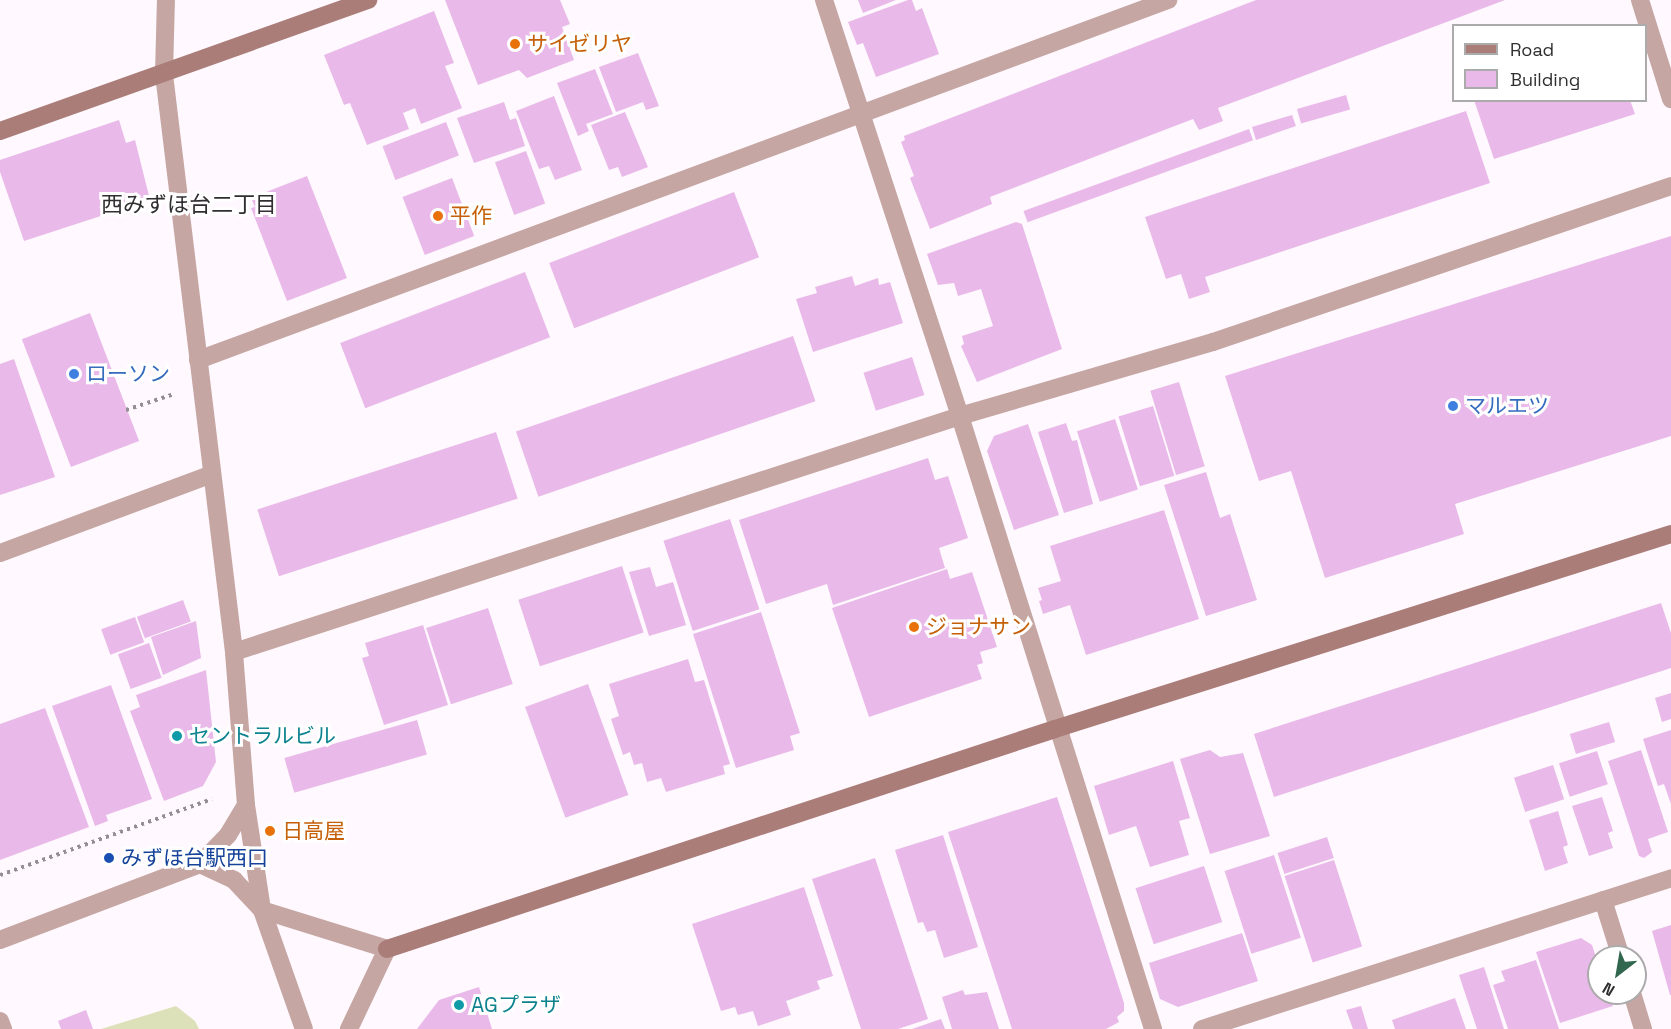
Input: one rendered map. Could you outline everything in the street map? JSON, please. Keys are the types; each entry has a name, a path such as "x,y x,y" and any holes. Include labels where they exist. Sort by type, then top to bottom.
{"street":[{"path":"166,0 164,74 210,475 234,652 246,805 262,910 304,1029"},
{"path":"0,131 368,0"},
{"path":"824,0 960,416 1055,729 1153,1029"},
{"path":"198,360 1168,0"},
{"path":"1640,0 1671,99"},
{"path":"234,652 960,416 1213,342 1671,186"},
{"path":"0,553 210,475"},
{"path":"200,864 234,880 262,910 387,949 1055,729 1671,534"},
{"path":"0,940 200,864 228,835 246,805"},
{"path":"1202,1029 1671,878"},
{"path":"1603,900 1617,945"},
{"path":"349,1029 387,949"},
{"path":"1636,1005 1643,1029"},
{"path":"0,1022 3,1029"}],"path":[{"path":"126,410 181,392"},
{"path":"0,875 212,800"}],"green space":[{"path":"176,1006 195,1021 199,1029 101,1029"}],"building":[{"name":"サイゼリヤ","path":"445,0 560,0 570,24 562,27 574,60 527,78 519,70 478,85"},
{"path":"858,0 896,0 863,13"},
{"path":"912,0 916,11 922,8 939,54 876,77 863,43 857,45 848,22"},
{"path":"1256,0 1505,0 1218,108 1223,121 1199,130 1193,119 990,197 992,204 930,229 910,178 914,176 901,142 905,140 904,136"},
{"path":"434,11 454,63 445,66 462,108 421,124 415,108 403,113 409,129 367,145 350,103 344,105 324,55"},
{"path":"638,53 659,106 646,110 643,102 616,112 599,67"},
{"path":"595,69 613,114 586,124 589,131 578,136 557,83"},
{"path":"1346,95 1350,109 1301,123 1297,109"},
{"path":"554,96 582,170 555,180 549,166 539,169 516,111"},
{"path":"504,102 510,120 516,118 525,146 474,163 457,118"},
{"path":"1475,102 1631,102 1635,114 1494,159"},
{"path":"1466,111 1490,183 1205,277 1210,292 1189,299 1181,274 1166,279 1145,217"},
{"path":"625,112 648,167 622,177 618,167 609,170 591,125"},
{"path":"1292,115 1296,126 1256,140 1252,127"},
{"path":"119,120 126,143 135,140 150,200 24,241 0,172 0,160"},
{"path":"446,122 459,156 395,180 383,146"},
{"path":"1249,129 1253,140 1028,222 1023,211"},
{"path":"526,151 545,204 514,215 495,162"},
{"path":"307,176 347,278 287,301 251,208 255,207 251,198"},
{"name":"平作","path":"452,178 474,236 425,255 403,197"},
{"path":"734,192 759,257 574,328 549,263"},
{"path":"1016,222 1022,224 1062,349 977,382 961,346 964,344 962,336 993,326 981,289 958,296 954,283 938,285 927,254"},
{"name":"マルエツ","path":"1671,236 1671,436 1455,504 1464,534 1325,578 1291,471 1259,481 1225,376"},
{"path":"525,272 550,337 365,408 340,343"},
{"path":"852,276 855,286 878,278 879,285 890,282 903,323 813,352 796,299 817,293 815,287"},
{"name":"ローソン","path":"90,313 139,441 71,467 22,339"},
{"path":"793,336 815,401 538,497 516,431"},
{"path":"912,357 924,395 876,411 863,373"},
{"path":"14,359 55,477 0,495 0,364"},
{"path":"1179,382 1205,466 1176,475 1150,391"},
{"path":"1153,406 1174,476 1140,486 1119,417"},
{"path":"1115,419 1138,489 1100,502 1077,431"},
{"path":"1066,423 1072,441 1077,440 1093,504 1064,513 1038,432"},
{"path":"1028,424 1059,515 1014,530 987,451 994,436"},
{"path":"496,432 518,499 279,576 257,510"},
{"path":"928,458 935,480 948,476 968,538 939,548 945,568 833,605 827,584 766,604 739,520"},
{"path":"1206,472 1220,518 1230,514 1257,600 1206,616 1164,485"},
{"path":"1164,510 1199,619 1086,655 1070,605 1043,614 1038,588 1061,581 1050,546"},
{"path":"730,519 759,609 693,631 663,541"},
{"path":"622,566 644,633 540,666 518,600"},
{"path":"650,567 656,587 673,582 686,625 649,636 629,572"},
{"name":"ジョナサン","path":"947,569 950,579 972,572 997,647 980,652 983,663 977,665 982,679 869,717 832,608"},
{"path":"183,600 191,622 145,638 137,617"},
{"path":"1661,603 1671,633 1671,668 1274,797 1254,734"},
{"path":"488,608 513,684 451,704 426,628"},
{"path":"761,612 800,733 790,736 794,750 736,768 693,634"},
{"path":"135,617 144,642 110,655 101,629"},
{"path":"196,621 201,658 163,675 151,637"},
{"path":"423,625 448,705 384,725 362,658 369,656 365,643"},
{"path":"149,643 162,678 131,689 118,654"},
{"path":"688,659 695,682 704,680 730,764 723,766 725,774 666,792 661,778 647,782 642,763 634,765 630,752 623,755 611,719 619,716 609,684"},
{"name":"セントラルビル","path":"206,670 216,762 203,786 164,801 130,711 140,707 136,695"},
{"path":"588,684 628,795 565,818 525,707"},
{"path":"111,685 152,799 106,815 108,821 95,826 52,706"},
{"path":"1671,693 1671,719 1662,722 1655,698"},
{"path":"45,708 89,827 0,860 0,724"},
{"path":"417,720 427,755 294,793 284,758"},
{"path":"1609,722 1615,742 1576,754 1570,734"},
{"path":"1671,730 1671,804 1664,784 1658,786 1643,739"},
{"path":"1210,750 1220,757 1243,753 1270,836 1210,854 1180,759"},
{"path":"1641,750 1668,832 1648,839 1652,852 1644,858 1639,856 1608,761"},
{"path":"1597,751 1608,784 1570,797 1559,763"},
{"path":"1173,761 1190,818 1179,821 1189,855 1150,867 1136,826 1109,835 1094,786"},
{"path":"1553,765 1564,799 1525,812 1514,778"},
{"path":"1057,797 1124,1003 1124,1011 1117,1017 1119,1022 1106,1029 1012,1029 948,832"},
{"path":"1602,797 1613,831 1608,833 1613,848 1589,856 1572,806"},
{"path":"1558,811 1568,845 1563,847 1568,863 1545,871 1529,820"},
{"path":"943,835 978,947 944,958 935,930 927,932 923,922 918,923 895,850"},
{"path":"1327,837 1334,858 1284,874 1278,853"},
{"path":"1274,855 1301,938 1251,954 1225,871"},
{"path":"875,858 928,1019 898,1029 861,1029 812,879"},
{"path":"1334,860 1362,947 1313,963 1285,876"},
{"path":"1204,866 1222,922 1154,944 1136,888"},
{"path":"804,887 833,976 817,981 820,989 786,1001 791,1015 758,1026 753,1011 738,1015 735,1007 721,1011 692,924"},
{"path":"1671,925 1671,995 1670,995 1652,931"},
{"path":"1242,933 1258,981 1178,1007 1160,999 1149,963"},
{"path":"1581,938 1592,945 1587,945 1587,1005 1613,1006 1560,1023 1536,952"},
{"path":"1536,960 1559,1029 1508,1029 1493,985 1505,981 1501,971"},
{"path":"1484,967 1504,1029 1477,1029 1459,975"},
{"name":"AGプラザ","path":"479,987 492,1029 417,1029 439,1000"},
{"path":"963,990 965,995 987,992 999,1029 952,1029 942,997"},
{"path":"1455,998 1466,1029 1395,1029 1392,1020"},
{"path":"1361,1006 1368,1029 1353,1029 1346,1010"},
{"path":"86,1010 93,1029 61,1029 58,1021"},
{"path":"941,1019 945,1029 912,1029"}],"place":[{"name":"サイゼリヤ","path":"515,44"},
{"name":"平作","path":"438,216"},
{"name":"ローソン","path":"74,374"},
{"name":"マルエツ","path":"1453,406"},
{"name":"ジョナサン","path":"914,627"},
{"name":"セントラルビル","path":"177,736"},
{"name":"日高屋","path":"270,831"},
{"name":"みずほ台駅西口","path":"109,858"},
{"name":"AGプラザ","path":"459,1005"}],"district":[{"name":"西みずほ台二丁目","path":"189,205"}]}
